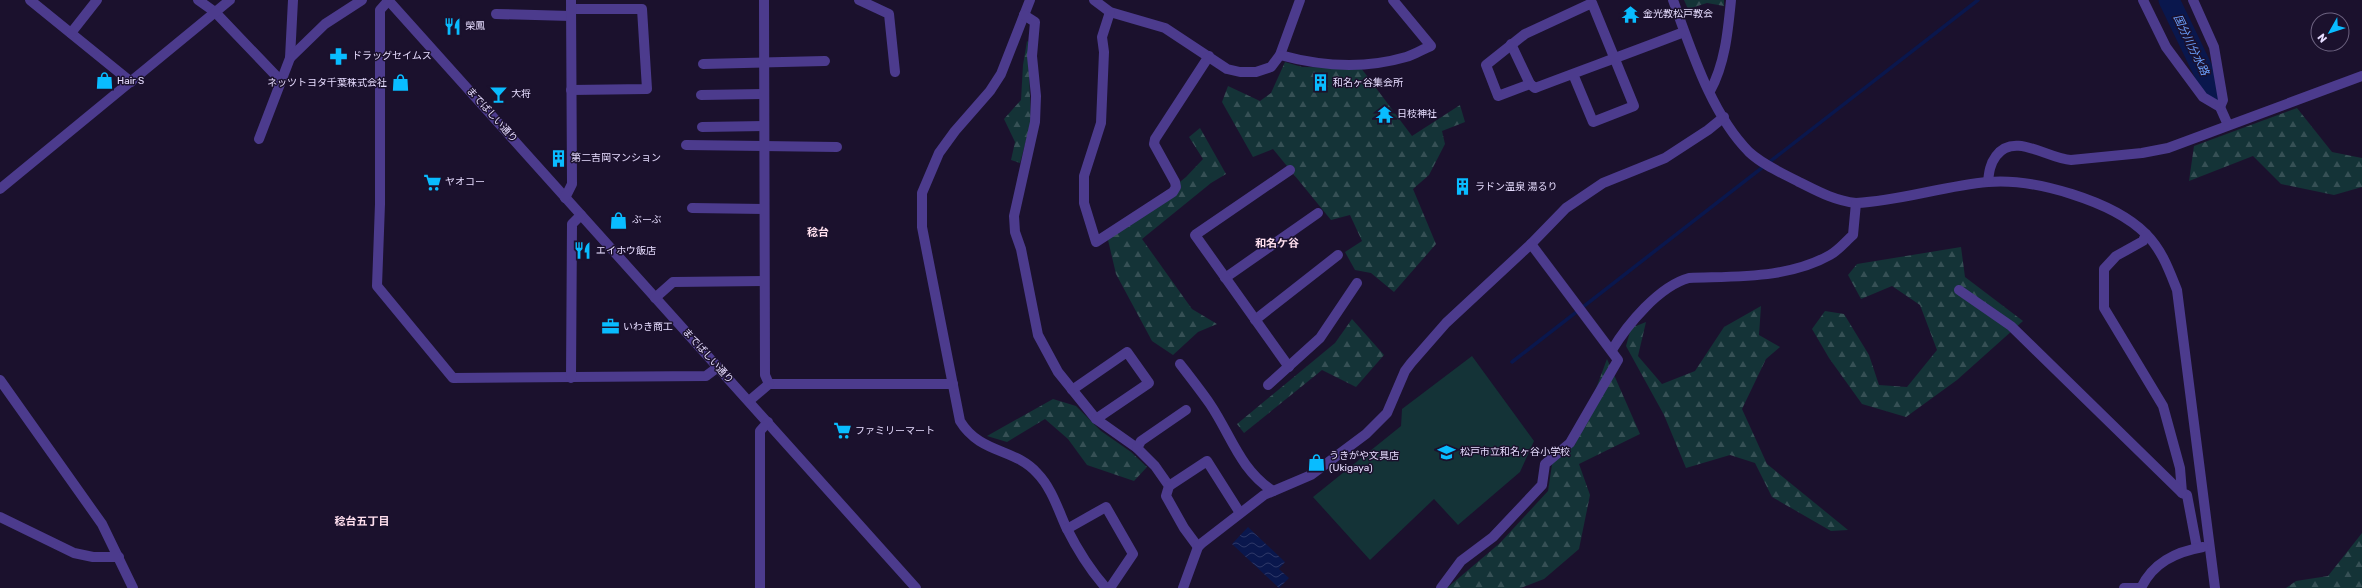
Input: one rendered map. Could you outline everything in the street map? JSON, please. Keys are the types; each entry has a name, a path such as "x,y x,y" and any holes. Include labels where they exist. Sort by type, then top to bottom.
{"street":[{"path":"30,0 131,82"},
{"path":"71,33 98,0"},
{"path":"198,0 215,12 281,81"},
{"path":"0,189 230,0"},
{"path":"259,139 290,58 293,0"},
{"path":"290,58 325,24 362,0"},
{"path":"388,0 380,10 380,204 377,286 453,378 706,376 718,367"},
{"name":"までばしい通り","path":"388,0 916,588"},
{"path":"764,0 765,375 769,384"},
{"path":"859,0 889,14 895,72"},
{"path":"1030,0 1001,74 990,91 955,130 939,153 922,192 922,227 960,421 966,430 982,444 1028,465 1037,473 1046,485 1067,529 1085,561 1106,588"},
{"path":"1094,0 1110,12 1164,28 1227,69 1240,72 1256,72 1271,67 1280,55 1300,0"},
{"path":"1280,55 1306,62 1354,64 1406,57 1431,46 1393,0"},
{"path":"1673,0 1692,57 1724,117 1738,139 1762,162 1830,197 1856,203 1988,182 2033,184 2058,189 2085,198 2112,212 2146,234 2162,254 2177,290 2215,588"},
{"path":"1710,92 1718,78 1727,32 1731,0"},
{"path":"2144,0 2166,47 2203,97 2220,108 2228,125"},
{"path":"2193,0 2214,47 2223,100 2220,108"},
{"path":"1530,84 1498,96 1486,65 1525,34 1592,3 1634,106 1593,122 1573,74"},
{"path":"496,14 571,9 642,9 647,89 571,90"},
{"path":"565,198 572,184 571,9"},
{"path":"1110,12 1102,37 1104,52 1101,123 1084,176 1084,202 1096,242 1173,192 1176,187 1175,182 1154,144 1155,139 1209,56"},
{"path":"1024,15 1034,22 1032,56 1036,96 1035,122 1014,216 1015,232 1021,249 1038,335 1058,372 1096,419 1137,448 1155,466 1169,486"},
{"path":"1511,44 1530,84 1535,88 1684,32"},
{"path":"703,64 825,61"},
{"path":"1988,182 1989,171 1993,161 1998,154 2010,146 2018,145 2060,160 2142,153 2168,148 2362,76"},
{"path":"701,96 764,94"},
{"path":"1183,588 1198,547 1240,512 1264,495 1311,475 1349,449 1385,417 1405,371 1446,323 1531,244 1557,215 1582,196 1603,183 1665,158 1708,130 1724,117"},
{"path":"702,127 764,126"},
{"path":"686,145 836,147"},
{"path":"1289,367 1195,235 1290,170"},
{"path":"1612,350 1626,327 1670,286 1680,280 1689,278 1779,272 1816,262 1832,254 1853,235 1856,203"},
{"path":"692,208 764,209"},
{"path":"1226,278 1318,213"},
{"path":"571,378 572,224 581,215"},
{"path":"2146,234 2143,241 2116,256 2104,269 2104,308 2163,406 2180,468 2182,493"},
{"path":"1441,588 1461,561 1493,537 1542,485 1545,464 1570,443 1618,360 1581,308 1531,244"},
{"path":"1255,320 1338,255"},
{"path":"655,298 673,282 764,281"},
{"path":"1268,385 1320,338 1357,283"},
{"path":"1959,290 2011,326 2182,493 2187,494 2197,548"},
{"path":"1072,390 1127,352 1149,383 1096,419"},
{"path":"1180,364 1210,404 1247,468 1256,479 1273,491"},
{"path":"0,380 102,524 133,588"},
{"path":"749,401 769,384 953,384"},
{"path":"1137,448 1141,441 1186,410"},
{"path":"760,588 760,431 768,422"},
{"path":"1198,547 1184,528 1166,496 1169,486 1207,461 1240,512"},
{"path":"1067,529 1106,507 1133,554 1110,588"},
{"path":"0,517 74,553 93,557 119,557"},
{"path":"2124,588 2141,588 2149,574 2171,556 2197,548 2209,547"}],"green space":[{"path":"1684,0 1724,0 1724,6 1707,3 1688,9"},
{"path":"1027,41 1031,44 1029,72 1031,122 1020,163 1011,160 1015,142 1004,119 1021,100 1023,65"},
{"path":"1285,62 1302,67 1361,68 1412,136 1460,105 1465,122 1442,131 1445,144 1429,175 1413,189 1436,244 1394,292 1371,273 1355,270 1345,252 1362,241 1350,215 1331,220 1273,149 1253,157 1222,102 1228,86 1260,101 1271,93"},
{"path":"2297,108 2332,152 2362,158 2362,187 2334,195 2281,184 2253,156 2189,181 2194,146"},
{"path":"1200,128 1226,174 1211,183 1142,239 1192,309 1217,324 1198,332 1173,355 1152,341 1116,274 1108,240 1186,177 1203,159 1189,137"},
{"path":"1961,247 1965,277 2023,321 1957,380 1906,417 1862,404 1829,358 1812,329 1825,311 1844,314 1869,355 1879,385 1907,387 1937,350 1920,305 1892,286 1861,299 1848,275 1857,264"},
{"path":"1761,306 1759,335 1780,347 1766,359 1742,409 1767,464 1848,530 1831,531 1772,497 1755,463 1730,455 1686,468 1664,415 1626,346 1631,328 1646,322 1638,356 1662,384 1695,371 1724,327"},
{"path":"1352,319 1384,355 1356,387 1322,370 1244,433 1237,424 1335,343"},
{"path":"1472,356 1534,441 1520,472 1458,525 1434,499 1370,560 1313,497 1401,426 1402,409"},
{"path":"1607,359 1640,434 1579,464 1590,495 1579,549 1544,579 1521,588 1447,588 1500,543 1548,491 1553,458 1575,445"},
{"path":"1053,399 1076,406 1101,431 1131,452 1147,467 1134,481 1087,465 1068,439 1045,419 1007,442 987,436"},
{"path":"2362,533 2362,588 2286,588 2296,581 2328,576"}],"water":[{"path":"1248,527 1285,562 1279,569 1289,578 1279,588 1232,544"}],"waterway":[{"path":"1512,362 1978,0"},
{"name":"国分川分水路","path":"2169,0 2213,91"}],"place":[{"name":"金光教松戸教会","path":"1630,14"},
{"name":"榮鳳","path":"452,26"},
{"name":"ドラッグセイムス","path":"339,56"},
{"name":"Hair S","path":"104,81"},
{"name":"ネッツトヨタ千葉株式会社","path":"400,83"},
{"name":"和名ヶ谷集会所","path":"1320,83"},
{"name":"大将","path":"498,94"},
{"name":"日枝神社","path":"1384,114"},
{"name":"第二吉岡マンション","path":"558,158"},
{"name":"ヤオコー","path":"432,182"},
{"name":"ラドン温泉 湯るり","path":"1462,187"},
{"name":"ぶーぶ","path":"619,220"},
{"name":"エイホウ飯店","path":"583,251"},
{"name":"いわき商工","path":"610,327"},
{"name":"ファミリーマート","path":"842,431"},
{"name":"松戸市立和名ヶ谷小学校","path":"1447,452"},
{"name":"うきがや文具店 (Ukigaya)","path":"1316,462"}],"district":[{"name":"稔台","path":"818,232"},
{"name":"和名ケ谷","path":"1277,243"},
{"name":"稔台五丁目","path":"362,521"}]}
